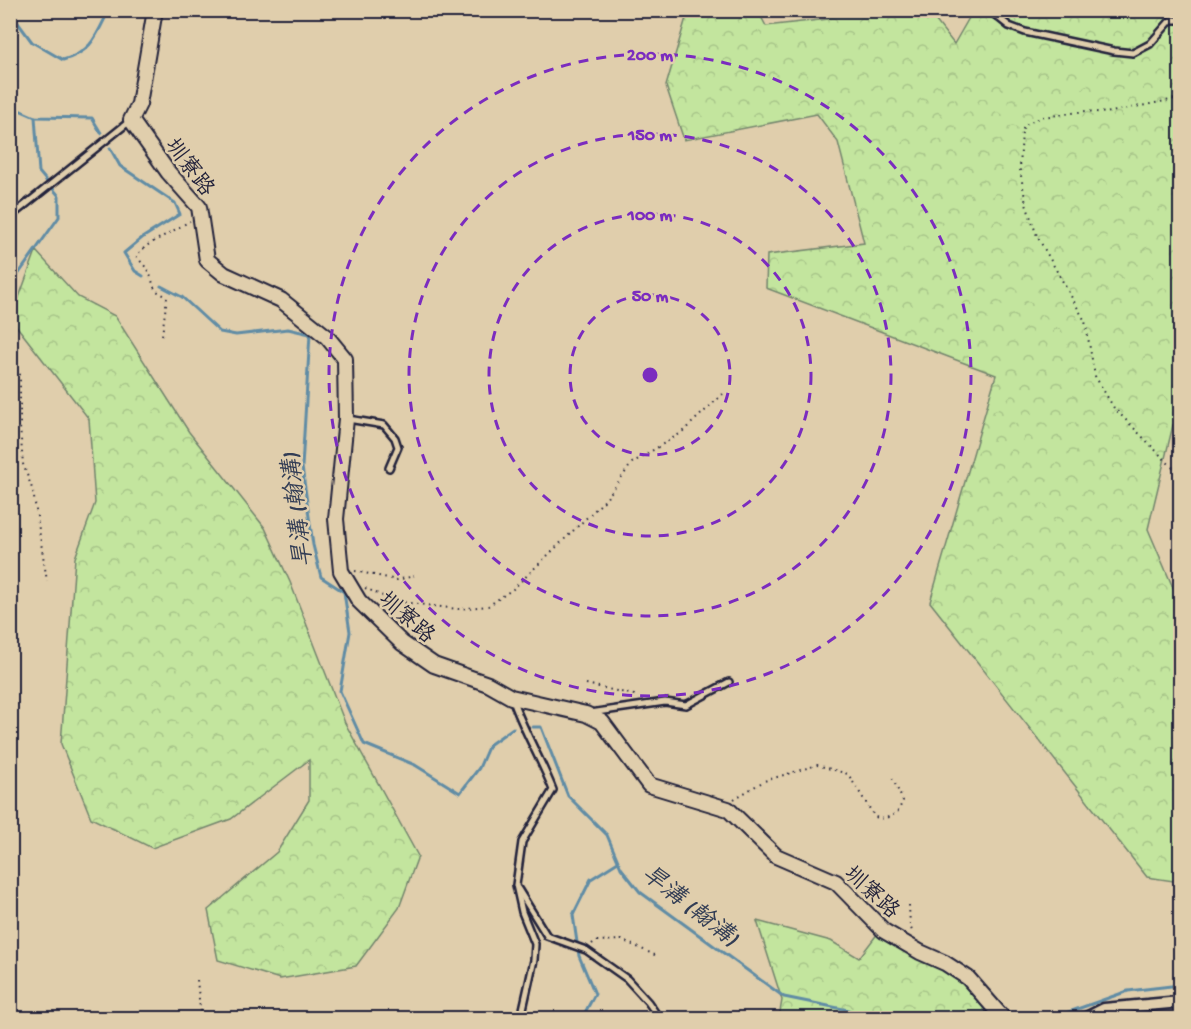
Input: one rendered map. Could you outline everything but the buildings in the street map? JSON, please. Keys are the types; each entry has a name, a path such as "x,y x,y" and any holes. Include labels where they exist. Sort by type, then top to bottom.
{"street":[{"path":"131,120 139,104 155,10"},
{"name":"圳寮路","path":"131,120 168,172 199,207 207,260 224,274 281,300 327,338 345,359 346,419 336,519 341,571 359,601 402,643 434,665 488,684 511,697 586,714 602,722 649,785 718,808 728,809 776,856 836,882 884,931 920,952 945,963 968,978 1003,1018"},
{"path":"1086,1018 1104,1009 1180,1002"}],"lane":[{"path":"989,10 1009,26 1026,32 1133,53 1150,44 1171,20 1180,20"},
{"path":"10,217 131,120"},
{"path":"346,419 384,425 395,438 398,447 389,468"},
{"path":"586,714 666,702 686,705 729,682"},
{"path":"511,697 521,724 553,790 522,842 516,885 522,912 535,944 534,960 521,1018"},
{"path":"516,885 547,936 586,950 627,979 659,1018"}],"path":[{"path":"534,10 543,13 546,10"},
{"path":"1180,98 1106,114 1086,111 1043,117 1028,123 1022,130 1020,170 1026,204 1037,236 1085,321 1095,376 1114,408 1180,475"},
{"path":"162,335 167,297 155,290 149,271 136,256 146,246 178,226 200,216"},
{"path":"10,368 20,373 23,464 33,491 47,581"},
{"path":"365,588 394,601 458,609 488,606 513,590 599,507 632,463 681,433 723,394"},
{"path":"341,571 355,571 397,580 414,576"},
{"path":"586,684 634,695 636,705"},
{"path":"718,808 764,781 817,765 848,774 875,817 884,819 897,813 903,801 891,775"},
{"path":"909,904 910,926 920,952"},
{"path":"586,950 595,941 622,940 659,957"},
{"path":"197,980 201,1018"}],"green space":[{"path":"688,11 758,11 766,26 828,19 829,11 928,11 954,44 973,11 1180,11 1180,430 1173,425 1148,529 1180,604 1180,882 1147,877 930,602 996,375 766,288 767,255 864,243 838,142 817,114 684,140 666,86"},
{"path":"36,251 78,297 115,316 189,432 265,528 290,582 345,723 418,856 399,908 356,966 280,979 218,960 208,910 277,852 309,800 309,760 231,819 152,848 91,818 61,744 75,558 95,503 89,419 11,319"},
{"path":"757,921 831,941 859,958 878,933 965,982 996,1018 779,1018 782,1000"}],"waterway":[{"name":"旱溝 (翰溝)","path":"10,12 32,42 63,60 87,48 109,10"},
{"name":"旱溝 (翰溝)","path":"10,106 35,117 92,118 101,133"},
{"path":"10,286 59,217 59,196 39,172 35,117"},
{"name":"旱溝 (翰溝)","path":"110,148 120,166 175,203 180,214 142,238 124,253 135,271 143,276"},
{"name":"旱溝 (翰溝)","path":"161,286 182,297 220,332 236,335 288,329 310,334 302,467 313,545 321,577 344,592 350,632 340,691 364,744 415,765 460,793 479,768 489,745 513,728"},
{"name":"旱溝 (翰溝)","path":"533,727 541,727 568,796 607,835 621,868 640,892 784,997 848,1010 866,1018"},
{"path":"582,1018 595,994 579,956 573,915 591,879 618,862"},
{"path":"1052,1018 1128,991 1180,985"}]}
